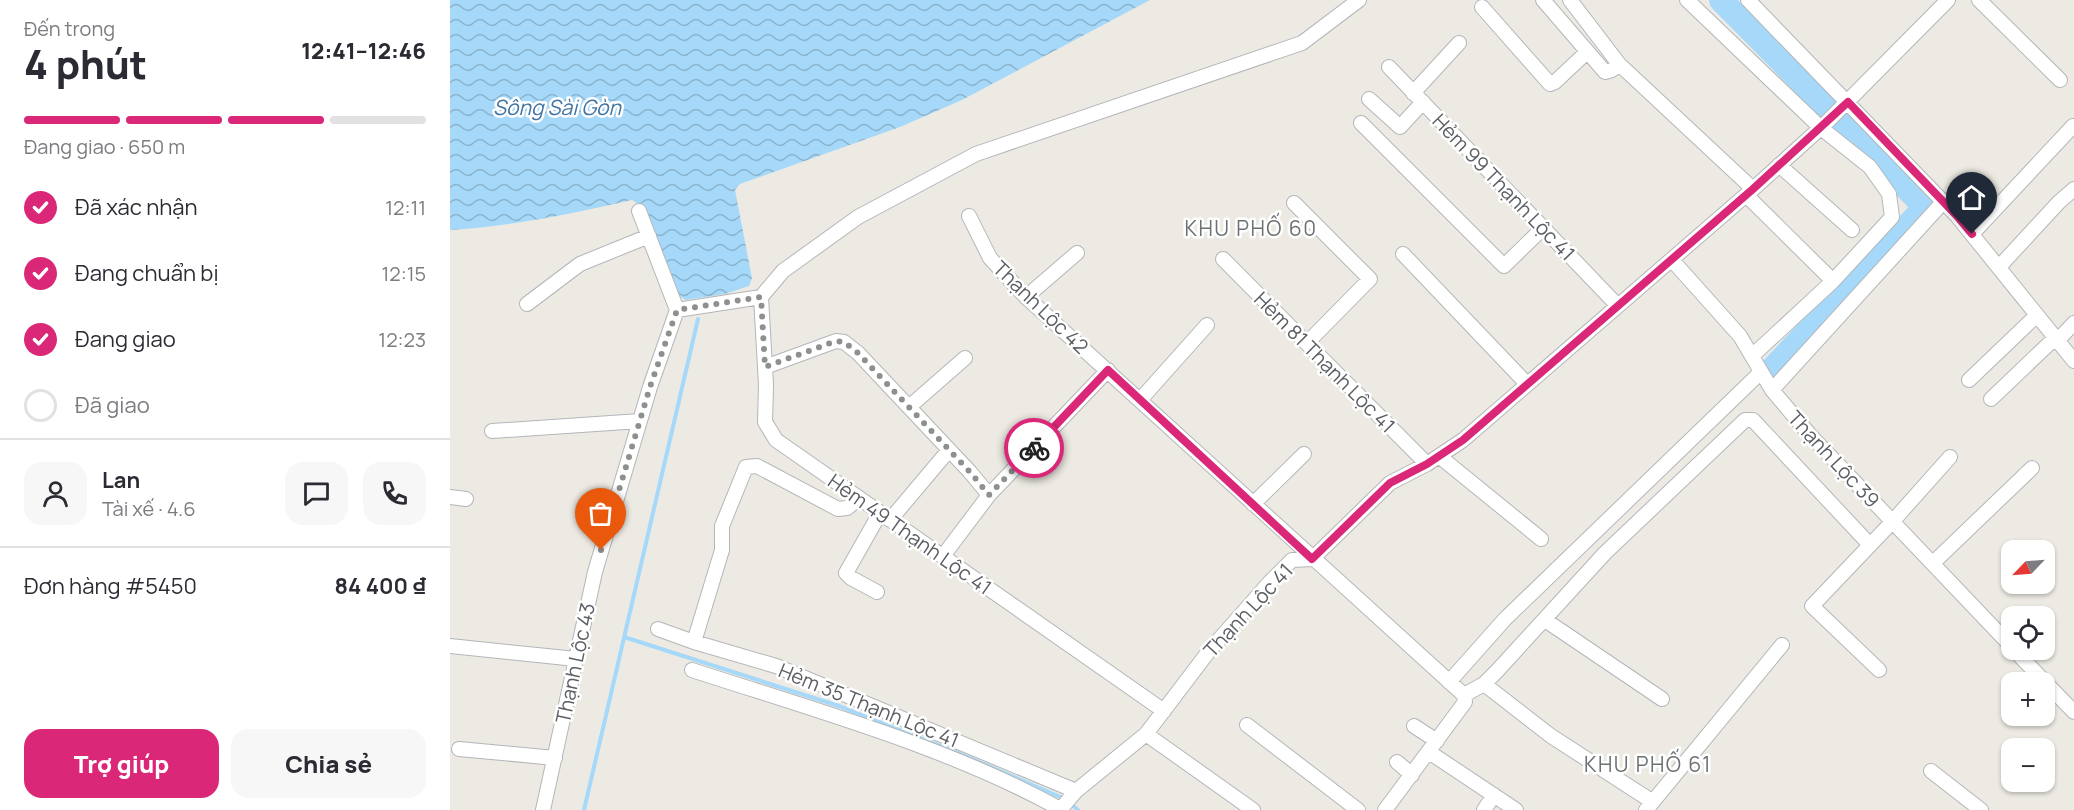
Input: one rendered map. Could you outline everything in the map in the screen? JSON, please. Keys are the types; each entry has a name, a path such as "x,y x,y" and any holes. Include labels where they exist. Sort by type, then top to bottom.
{"street":[{"path":"639,211 677,310 761,297 783,271 858,217 976,154 1302,43 1359,0"},
{"path":"1543,0 1605,72 1619,64"},
{"path":"1570,0 1619,64 1750,192 1833,281"},
{"path":"1687,0 1870,167 1889,194 1892,217 1833,281 1752,356"},
{"path":"1748,0 1944,201 2074,361"},
{"path":"1759,11 1769,0"},
{"name":"Thạnh Lộc 41","path":"1061,810 1076,790 1146,734 1209,651 1292,560 1312,559 1390,483 1433,460 1463,440 1824,126 1948,0"},
{"path":"1979,0 2060,80"},
{"path":"1482,7 1550,84 1587,52"},
{"path":"1369,99 1400,128 1418,97 1459,43"},
{"name":"Hẻm 99 Thạnh Lộc 41","path":"1389,68 1618,306"},
{"path":"1361,123 1504,267 1543,228"},
{"path":"1972,234 2073,126"},
{"path":"1779,165 1852,230"},
{"path":"1999,267 2059,202 2074,189"},
{"path":"1772,390 1944,201"},
{"path":"1294,203 1370,279 1307,343"},
{"name":"Thạnh Lộc 42","path":"969,216 990,258 1026,297 1464,695"},
{"path":"527,304 580,264 649,236"},
{"path":"1026,297 1077,253"},
{"path":"1403,254 1527,384"},
{"name":"Hẻm 81 Thạnh Lộc 41","path":"1223,260 1307,343 1433,460 1541,539"},
{"name":"Thạnh Lộc 39","path":"1672,260 1740,336 1772,390 1810,435 2001,635"},
{"name":"Hẻm 49 Thạnh Lộc 41","path":"761,297 765,422 776,440 1164,711"},
{"name":"Thạnh Lộc 43","path":"543,810 595,572 640,421 677,310"},
{"path":"1969,380 2037,315"},
{"path":"1991,399 2074,323"},
{"path":"1140,400 1207,325"},
{"path":"765,367 840,341 858,353 989,495"},
{"path":"909,407 965,358"},
{"path":"943,556 989,495 1108,370"},
{"path":"1449,682 1505,619 1761,372"},
{"path":"1385,810 1465,702 1464,695 1484,684 1605,553 1746,420 1753,420 1870,545"},
{"path":"492,431 640,421"},
{"path":"877,592 851,579 846,573 885,516 949,450"},
{"path":"1252,504 1304,454"},
{"path":"1879,670 1812,606 1950,457"},
{"path":"694,642 722,550 722,526 746,467 757,466 838,509 847,508 859,498"},
{"path":"1933,563 2032,468"},
{"path":"450,497 466,499"},
{"path":"1545,620 1662,699"},
{"name":"Hẻm 35 Thạnh Lộc 41","path":"658,629 776,666 1076,790"},
{"path":"1484,684 1551,736 1650,806 1782,645"},
{"path":"450,646 576,659"},
{"name":"Thạnh Lộc 39","path":"2024,660 2074,712"},
{"path":"692,670 882,733 996,777 1061,810"},
{"path":"1247,725 1358,810"},
{"path":"1414,726 1433,747 1516,810"},
{"path":"1146,734 1253,810"},
{"path":"459,749 555,758"},
{"path":"1397,762 1412,775"},
{"path":"1931,771 1981,810"},
{"path":"1484,810 1494,795"}],"water":[{"name":"Sông Sài Gòn","path":"450,0 1150,0 962,100 900,127 740,184 735,190 752,278 749,286 725,294 685,300 675,292 643,207 632,200 541,219 450,230"}],"waterway":[{"path":"1721,0 1925,207 1774,367"},
{"path":"584,810 698,319"},
{"path":"624,637 839,706 956,752 1065,799"},
{"path":"1071,804 1078,810"}],"way so far":[{"path":"601,550 650,387 677,310 761,297 765,367 836,341 844,342 858,353 989,495 1034,448"}],"district":[{"name":"KHU PHỐ 60","path":"1251,228"},
{"name":"KHU PHỐ 61","path":"1648,764"}],"route":[{"path":"1034,448 1108,370 1312,559 1390,483 1427,464 1463,440 1753,189 1848,102 1972,234"}]}
